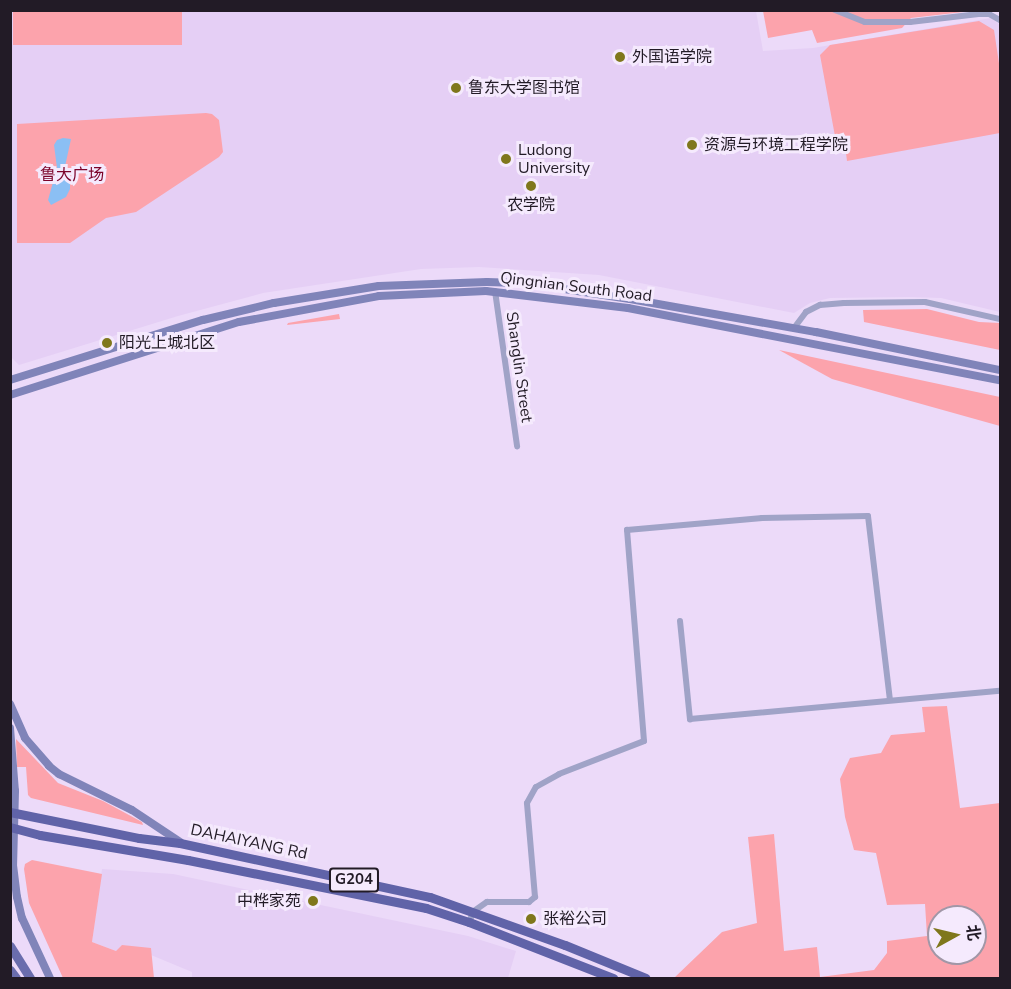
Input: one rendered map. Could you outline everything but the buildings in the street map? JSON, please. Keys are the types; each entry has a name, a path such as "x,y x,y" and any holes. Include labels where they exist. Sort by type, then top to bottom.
{"highway":[{"name":"DAHAIYANG Rd","path":"13,812 40,819 180,843 430,897 474,911 646,978"},
{"name":"DAHAIYANG Rd","path":"13,827 50,837 147,853 426,908 469,922 613,978"}],"main road":[{"name":"Qingnian South Road","path":"10,380 237,311 332,293 389,286 487,282 525,283 794,328 1000,370"},
{"name":"Qingnian South Road","path":"10,395 205,331 277,313 379,296 495,291 628,308 1000,380"},
{"path":"10,704 25,738 49,766 59,774 132,810 180,843"},
{"path":"10,728 14,780 13,865 19,909 50,978"},
{"path":"10,946 30,978"},
{"path":"10,970 16,978"}],"street":[{"path":"835,10 865,22 910,22 979,14 989,14 1000,20"},
{"name":"Shanglin Street","path":"495,291 517,447"},
{"path":"794,328 806,312 820,306 844,303 925,302 1000,319"},
{"path":"469,922 474,911 487,902 529,902 535,897 527,803 536,787 570,770 644,741 627,530 762,518 868,516 890,700"},
{"path":"680,621 690,719 1000,691"}],"shaded area":[{"name":"Ludong University","path":"10,11 756,11 763,51 813,48 991,18 999,24 1000,33 1000,312 941,298 909,297 830,298 810,303 794,313 599,275 479,267 421,269 263,293 178,316 19,365 10,356"},
{"path":"102,869 173,874 468,936 516,951 508,978 192,978 192,972 151,955 150,948 116,951 92,942"}],"green space":[{"path":"13,11 182,11 182,45 13,45"},
{"path":"763,11 972,11 911,18 902,28 817,43 812,30 768,38"},
{"path":"979,21 994,30 1000,70 1000,133 847,161 845,145 837,147 820,55 830,45"},
{"name":"鲁大广场","path":"212,114 219,120 223,152 219,157 136,212 106,218 70,243 17,243 17,124"},
{"path":"927,309 979,322 1000,323 1000,350 864,322 863,310"},
{"path":"339,314 340,319 287,325 288,323"},
{"path":"779,350 1000,397 1000,426 832,379"},
{"path":"947,706 960,808 1000,803 1000,978 674,978 722,932 757,923 748,837 774,834 784,951 817,947 820,977 874,970 887,953 887,941 927,936 925,904 887,905 876,853 854,850 845,817 840,779 850,758 881,753 891,735 925,732 922,707"},
{"path":"16,739 58,783 103,801 142,822 143,825 31,798 28,795 26,767 17,767"},
{"path":"32,860 102,874 92,942 116,951 122,945 151,948 154,978 63,978 29,903 24,869 25,864"}],"water":[{"path":"71,139 64,171 70,182 70,189 66,197 51,205 48,200 57,168 54,145 57,140"}],"place":[{"name":"外国语学院","path":"620,57"},
{"name":"鲁东大学图书馆","path":"456,88"},
{"name":"资源与环境工程学院","path":"692,145"},
{"name":"Ludong University","path":"506,159"},
{"name":"农学院","path":"531,186"},
{"name":"阳光上城北区","path":"107,343"},
{"name":"中桦家苑","path":"313,901"},
{"name":"张裕公司","path":"531,919"}]}
